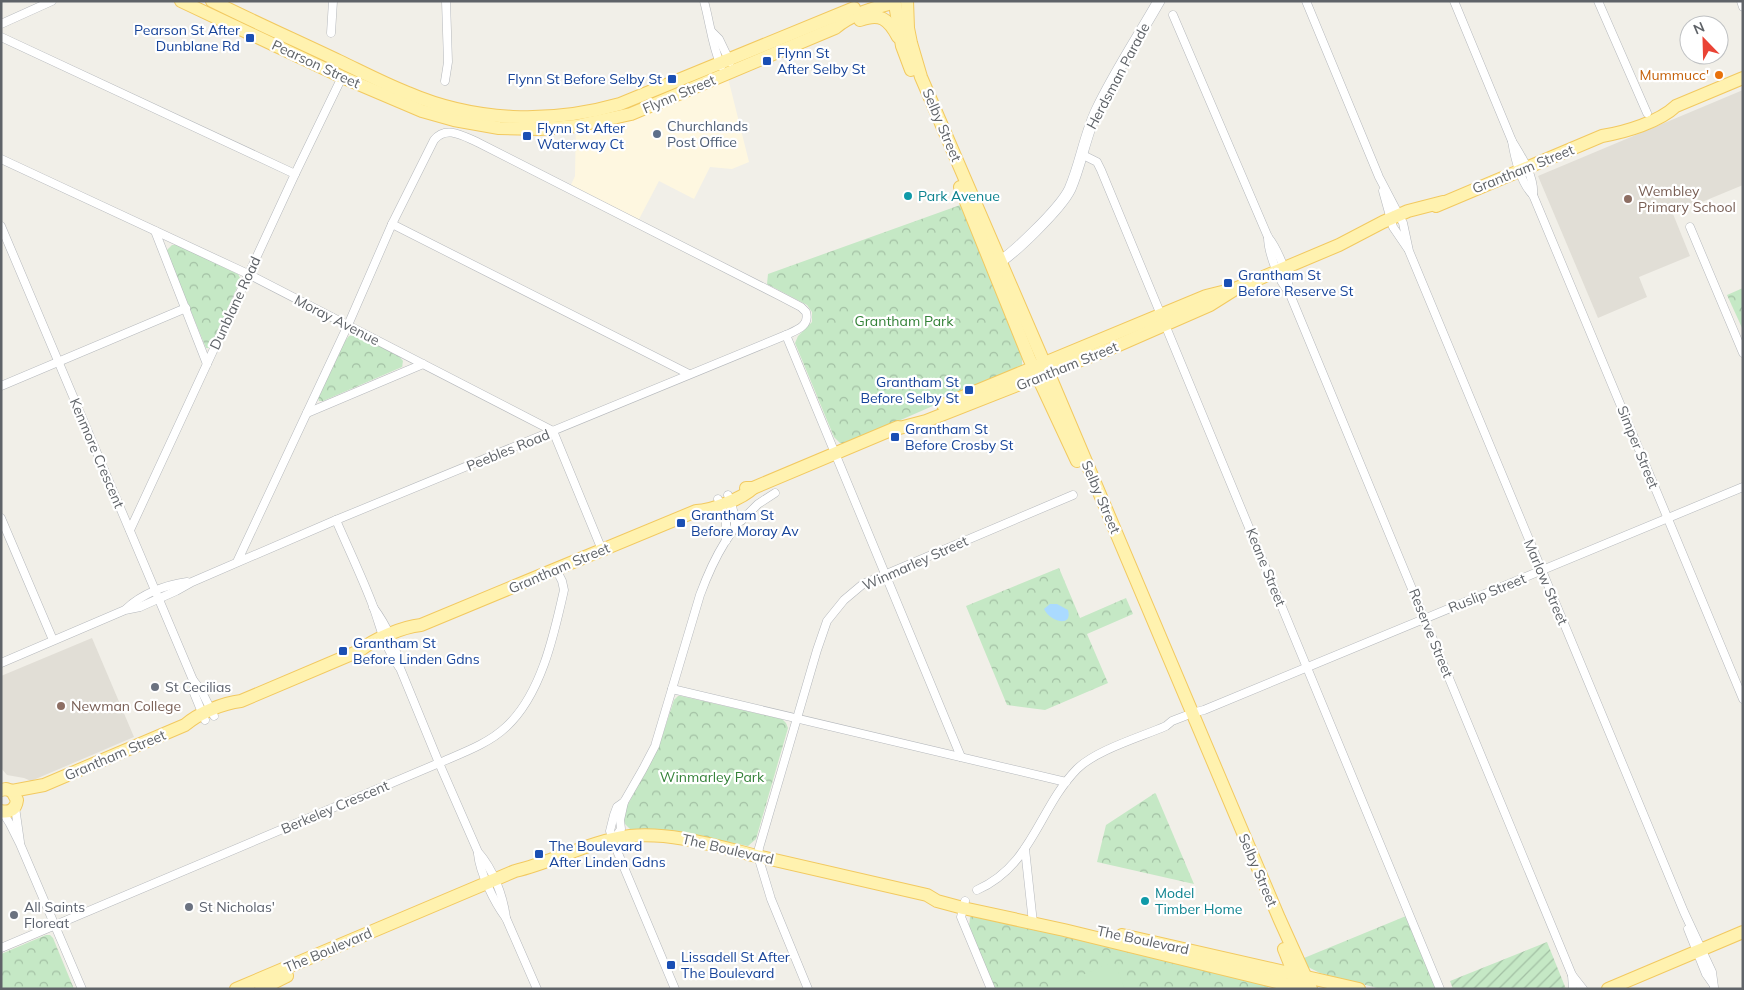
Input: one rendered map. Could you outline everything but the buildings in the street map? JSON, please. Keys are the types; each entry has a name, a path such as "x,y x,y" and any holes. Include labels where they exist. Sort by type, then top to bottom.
{"main road":[{"name":"Pearson Street","path":"181,1 210,5 239,14 409,94 448,106"},
{"name":"Flynn Street","path":"448,106 494,116 550,117 598,111 643,95 868,1"},
{"name":"Herdsman Parade","path":"996,264 1055,211 1062,202 1070,187 1097,109 1159,1"},
{"name":"Flynn Street","path":"454,120 499,128 540,129 576,126 631,114 835,28 844,20 862,12 898,2"},
{"name":"Selby Street","path":"898,2 902,46 1041,371 1192,715 1302,984"},
{"name":"Selby Street","path":"898,2 921,77 996,264"},
{"name":"Pearson Street","path":"210,5 342,77 422,111 454,120"},
{"path":"835,28 866,18 882,18 891,24 902,46"},
{"name":"Grantham Street","path":"1602,136 1621,133 1637,127 1668,114 1676,106 1743,78"},
{"path":"643,95 663,94 671,98"},
{"name":"Grantham Street","path":"2,811 9,811 11,796 44,785 186,724 192,718 208,715 232,702 241,701 359,651 367,644 388,639 410,627 421,625 602,550 696,511 702,506 724,500 745,488 753,488 892,430 923,414 1041,371 1164,320 1210,305 1237,288 1602,136 1618,126 1647,113 1664,106 1676,106"},
{"name":"The Boulevard","path":"261,989 290,974 492,884 515,871 532,868 592,844 614,839 651,835 676,838 927,895 937,901 964,904 1034,918 1302,984 1359,989"},
{"name":"The Boulevard","path":"236,989 492,884"},
{"path":"1628,989 1743,932"},
{"path":"1608,989 1700,954 1743,940"}],"street":[{"path":"1,24 52,1"},
{"path":"232,1 239,14"},
{"path":"331,33 333,1"},
{"path":"445,81 448,62 446,1"},
{"path":"704,1 713,43 724,60 729,73"},
{"name":"Marlow Street","path":"1306,1 1700,954 1712,972 1715,988"},
{"name":"Simper Street","path":"1454,1 1512,141 1515,158 1523,169 1528,190 1533,195 1743,699"},
{"path":"1598,1 1647,113"},
{"path":"1741,1 1743,7"},
{"name":"Reserve Street","path":"1173,15 1268,237 1268,246 1280,270 1284,287 1289,292 1572,975 1583,989"},
{"path":"1,37 295,174"},
{"name":"Dunblane Road","path":"130,530 248,274 342,77"},
{"name":"Peebles Road","path":"1,663 125,610 137,599 156,595 173,584 192,582 336,520 786,335 803,326 807,321 806,312 801,307 477,142 452,132 441,133 434,140 392,224"},
{"name":"Keane Street","path":"1081,154 1097,162 1101,170 1440,989"},
{"name":"Moray Avenue","path":"1,159 248,274 552,432"},
{"path":"1,169 12,164"},
{"path":"237,562 348,325 392,224 689,374"},
{"name":"Kenmore Crescent","path":"1,226 193,680 194,693 208,715"},
{"path":"1690,227 1743,353"},
{"path":"155,231 207,364"},
{"path":"1,386 186,308"},
{"path":"786,335 961,757"},
{"path":"307,413 423,364"},
{"path":"552,432 602,550"},
{"name":"Ruslip Street","path":"977,890 998,879 1015,863 1026,849 1066,782 1079,767 1098,755 1166,726 1174,726 1192,715 1743,487"},
{"path":"735,523 742,521 758,504 775,493"},
{"name":"Winmarley Street","path":"758,856 817,650 827,621 844,600 863,584 886,573 1073,495"},
{"path":"675,989 610,831 617,807 624,802 655,746 700,594 710,571 733,532 735,523 724,500"},
{"path":"724,500 726,541"},
{"path":"1,518 53,640"},
{"path":"336,520 478,852 479,859 505,906 506,918 537,989"},
{"name":"Berkeley Crescent","path":"1,948 478,746 506,727 521,710 539,681 564,590 556,569"},
{"path":"672,689 1066,782"},
{"path":"1,779 11,796 20,835 20,844"},
{"path":"2,811 20,844 82,989"},
{"path":"1026,849 1026,866 1034,918"},
{"path":"758,856 771,899 808,989"},
{"path":"964,904 961,917 991,989"},
{"name":"Reserve Street","path":"1572,975 1573,989"}],"shaded area":[{"path":"725,66 749,162 732,169 710,167 694,199 659,181 637,223 570,187 575,176 576,118 642,103"},
{"name":"Wembley Primary School","path":"1743,90 1743,185 1673,214 1690,256 1639,277 1647,297 1598,318 1538,176"},
{"name":"Newman College","path":"92,638 134,737 31,781 7,775 1,768 1,676"}],"green space":[{"name":"Grantham Park","path":"963,204 1022,358 1022,367 848,443 840,443 834,437 795,343 798,336 812,322 812,312 807,305 767,284 768,274"},
{"path":"172,245 177,245 238,274 240,278 210,348 206,348 166,251"},
{"path":"1743,288 1743,330 1727,295"},
{"path":"355,334 399,356 403,361 402,367 323,401 319,401 318,398 345,341 349,336"},
{"path":"1059,568 1080,618 1126,598 1133,614 1087,634 1108,683 1045,710 1007,705 966,606"},
{"name":"Winmarley Park","path":"678,696 782,719 786,723 788,728 756,839 748,846 683,833 653,829 630,829 623,822 625,810 659,746 674,700"},
{"path":"1155,793 1194,884 1097,862 1106,825"},
{"path":"976,914 1269,985 1267,989 995,989 969,927 970,917"},
{"path":"1406,916 1436,989 1381,989 1320,973 1308,967 1304,958"},
{"path":"50,935 53,938 74,989 1,989 1,954"},
{"path":"1547,942 1566,989 1453,989 1450,981"},
{"path":"1110,963 1115,964 1125,989 1050,989"}],"water":[{"path":"1050,604 1057,604 1068,610 1069,616 1067,619 1064,621 1056,620 1047,614 1044,609"}],"place":[{"name":"Pearson St After Dunblane Rd","path":"250,38"},
{"name":"Flynn St After Selby St","path":"767,61"},
{"name":"Mummucc'","path":"1719,75"},
{"name":"Flynn St Before Selby St","path":"672,79"},
{"name":"Churchlands Post Office","path":"657,134"},
{"name":"Flynn St After Waterway Ct","path":"527,136"},
{"name":"Park Avenue","path":"908,196"},
{"name":"Wembley Primary School","path":"1628,199"},
{"name":"Grantham St Before Reserve St","path":"1228,283"},
{"name":"Grantham St Before Selby St","path":"969,390"},
{"name":"Grantham St Before Crosby St","path":"895,437"},
{"name":"Grantham St Before Moray Av","path":"681,523"},
{"name":"Grantham St Before Linden Gdns","path":"343,651"},
{"name":"St Cecilias","path":"155,687"},
{"name":"Newman College","path":"61,706"},
{"name":"The Boulevard After Linden Gdns","path":"539,854"},
{"name":"Model Timber Home","path":"1145,901"},
{"name":"St Nicholas'","path":"189,907"},
{"name":"All Saints Floreat","path":"14,915"},
{"name":"Lissadell St After The Boulevard","path":"671,965"}]}
